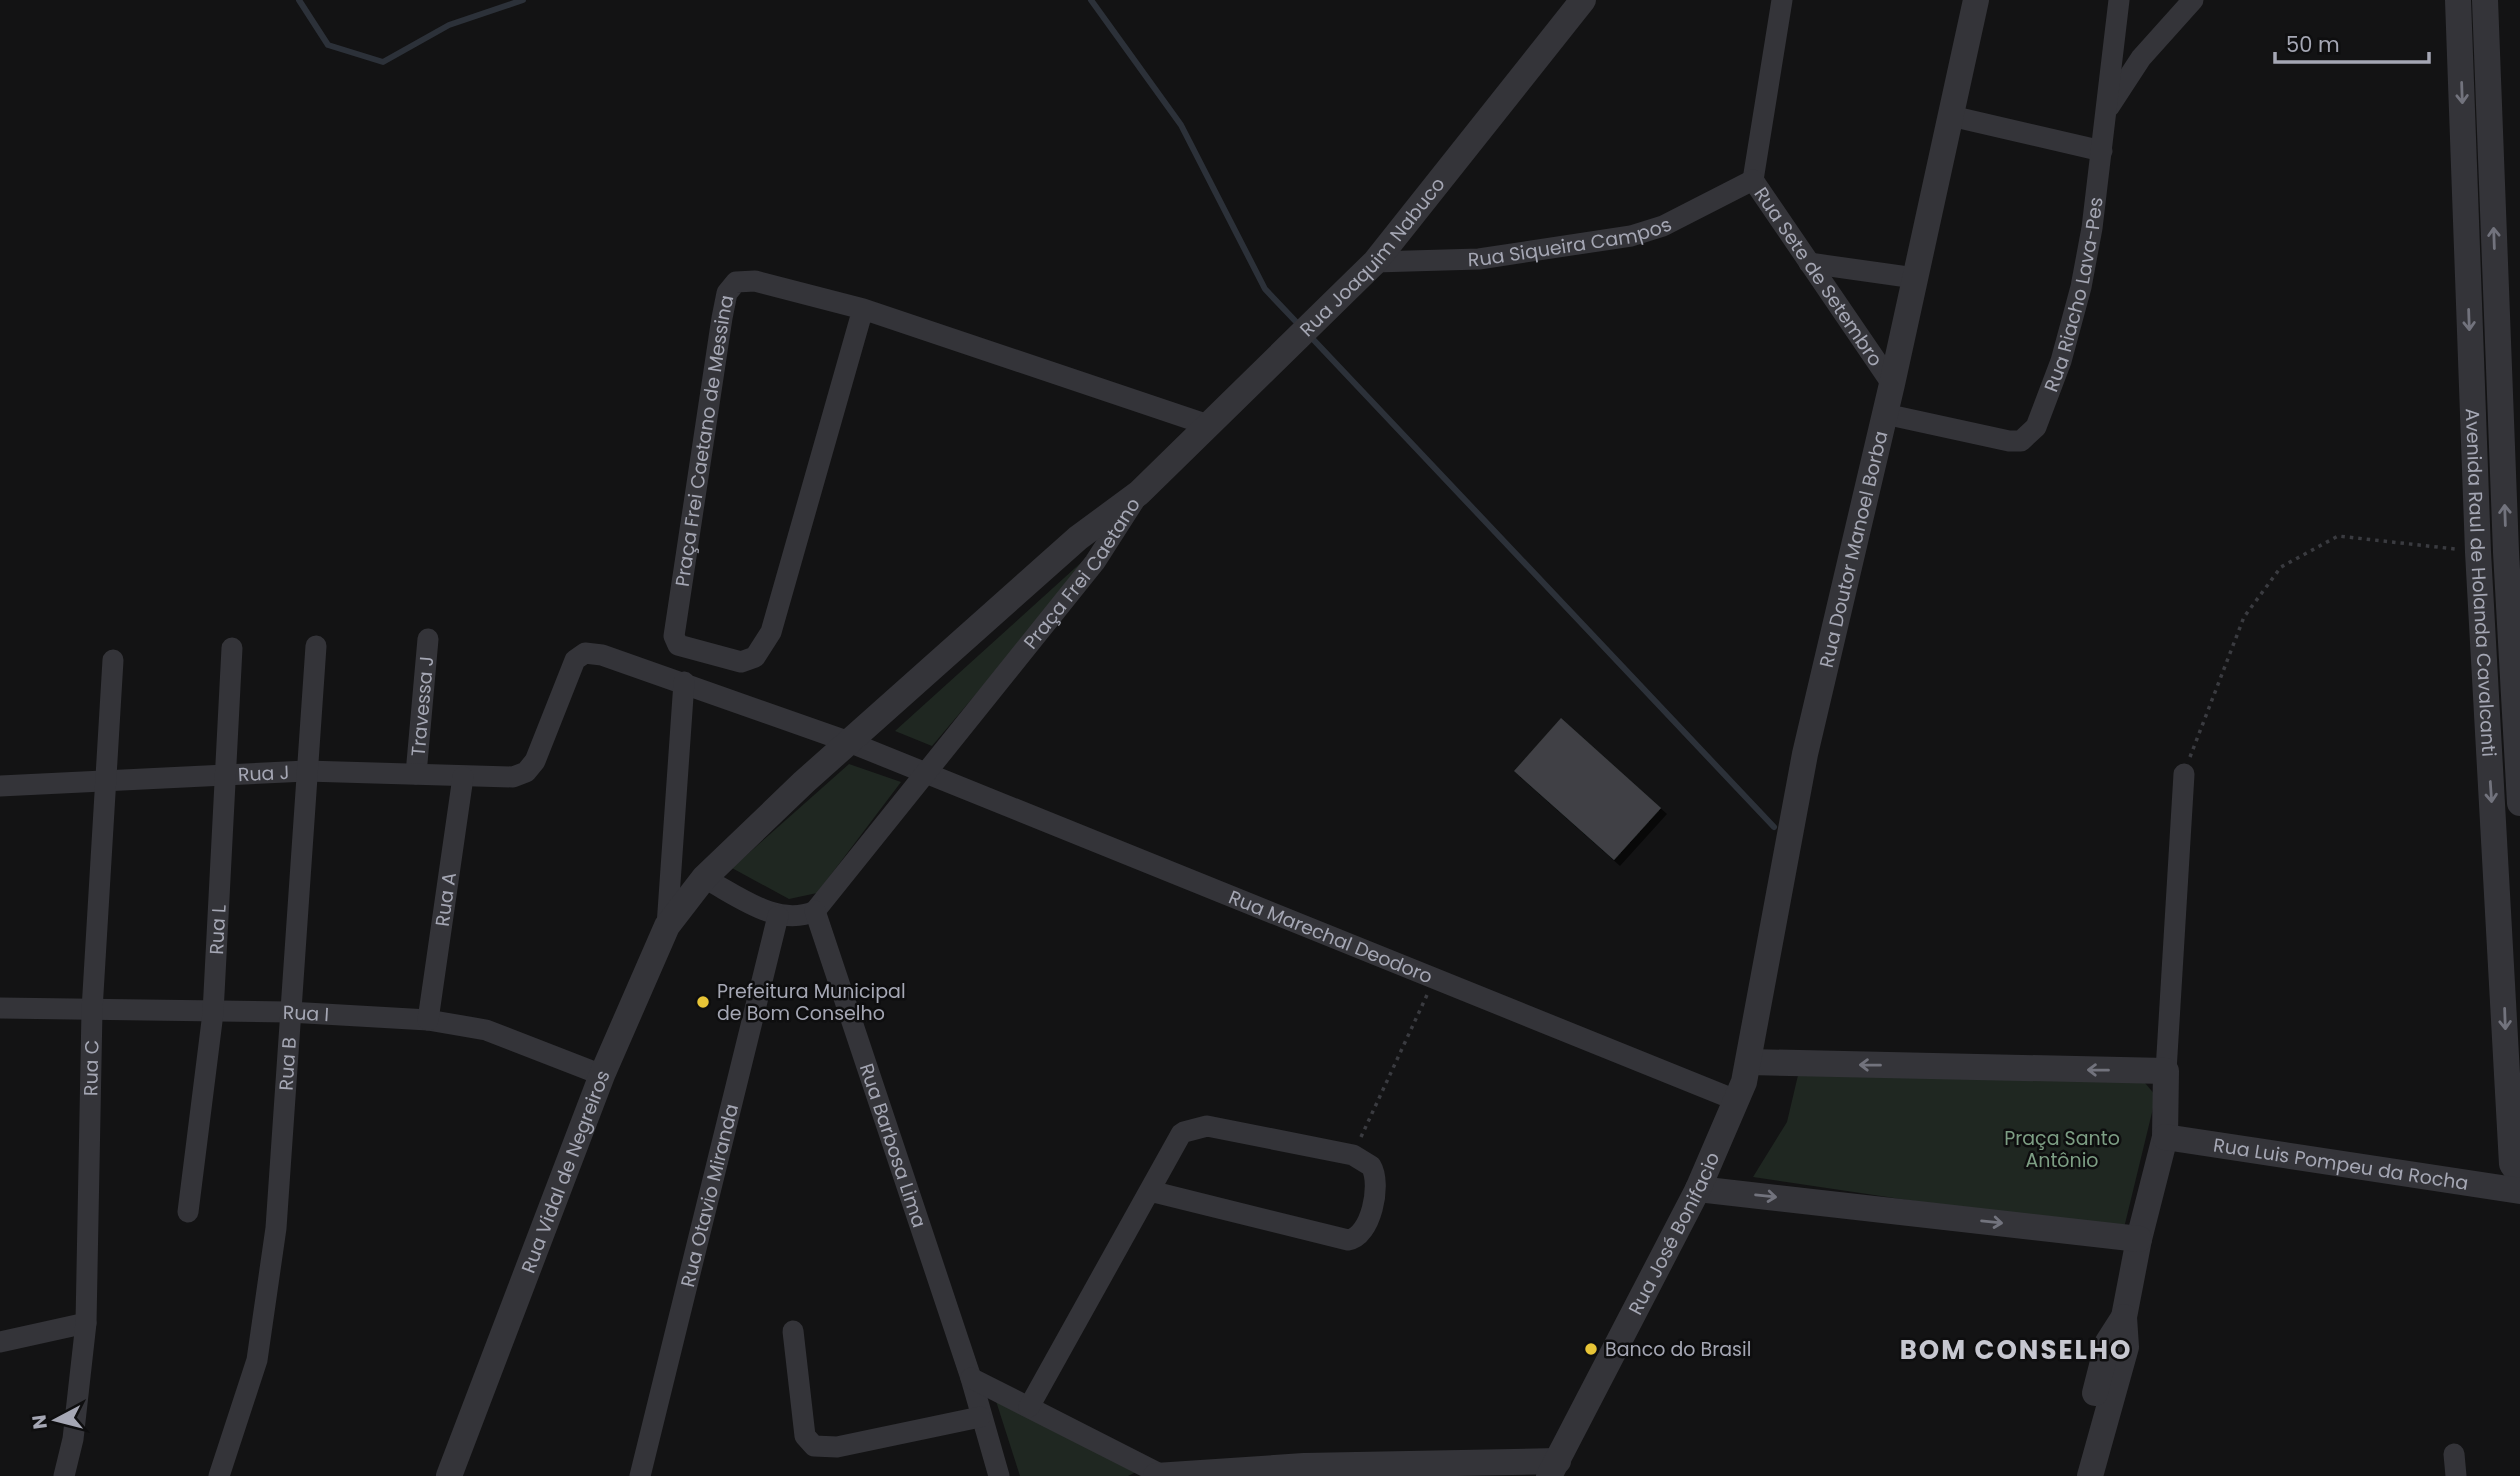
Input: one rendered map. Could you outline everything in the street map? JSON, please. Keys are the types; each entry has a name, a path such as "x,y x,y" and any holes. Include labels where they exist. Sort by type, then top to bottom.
{"street":[{"name":"Rua Joaquim Nabuco","path":"1139,493 1367,270 1583,0"},
{"name":"Rua Sete de Setembro","path":"1782,0 1753,180 1892,384"},
{"name":"Rua Doutor Manoel Borba","path":"1738,1101 1749,1062 1805,754 1892,384 1976,0"},
{"name":"Rua Riacho Lava-Pes","path":"1885,414 2009,442 2021,441 2036,427 2061,361 2081,287 2108,109 2111,48 2119,0"},
{"path":"2108,109 2141,58 2193,0"},
{"name":"Avenida Raul de Holanda Cavalcanti","path":"2459,0 2478,552 2516,1170"},
{"name":"Avenida Raul de Holanda Cavalcanti","path":"2485,0 2506,552 2518,710 2520,803"},
{"path":"1951,116 2102,152"},
{"name":"Rua Siqueira Campos","path":"1367,270 1479,259 1631,236 1663,226 1753,180"},
{"path":"1810,262 1915,278"},
{"name":"Praça Frei Caetano de Messina","path":"682,646 675,643 674,636 722,318 730,286 746,280 755,281 863,309 1208,425"},
{"path":"667,926 677,679 682,646 741,662 755,657 771,632 863,309"},
{"name":"Praça Frei Caetano","path":"704,878 849,742 1078,538 1139,493"},
{"name":"Praça Frei Caetano","path":"815,911 1095,562 1139,493"},
{"path":"2478,552 2506,552"},
{"name":"Travessa J","path":"416,774 428,639"},
{"name":"Rua B","path":"219,1476 257,1360 268,1298 276,1228 316,646"},
{"name":"Rua L","path":"188,1212 213,1013 232,648"},
{"name":"Rua J","path":"0,786 306,771 501,779 526,772 535,761 571,669 579,656 602,655 677,679"},
{"name":"Rua C","path":"64,1476 73,1439 86,1323 92,1010 113,660"},
{"path":"677,679 849,742 925,774"},
{"name":"Rua Marechal Deodoro","path":"925,774 1738,1101"},
{"path":"2091,1476 2126,1347 2124,1317 2139,1239 2165,1137 2166,1071 2184,774"},
{"name":"Rua A","path":"428,1020 463,777"},
{"path":"704,878 778,916 797,917 815,911"},
{"name":"Rua Vidal de Negreiros","path":"449,1476 602,1075 667,926 704,878"},
{"name":"Rua Barbosa Lima","path":"815,911 971,1378 999,1476"},
{"name":"Rua Otavio Miranda","path":"640,1476 778,916"},
{"name":"Rua I","path":"0,1008 289,1012 428,1020 486,1030 602,1075"},
{"path":"1749,1062 2166,1071"},
{"name":"Rua José Bonifacio","path":"1554,1468 1698,1189 1738,1101"},
{"path":"1028,1408 1181,1134 1198,1126 1353,1155 1371,1166 1376,1178 1375,1194 1364,1230 1354,1239 1342,1240 1150,1191"},
{"name":"Rua Luis Pompeu da Rocha","path":"2165,1137 2520,1191"},
{"path":"1698,1189 2139,1239"},
{"path":"2074,1476 2108,1342 2124,1317"},
{"path":"0,1342 86,1323"},
{"path":"793,1331 805,1436 814,1446 837,1447 980,1417"},
{"path":"971,1378 1158,1475 1304,1466 1554,1468"},
{"path":"2454,1454 2456,1476"}],"path":[{"path":"2184,774 2244,617 2281,567 2338,536 2478,552"},
{"path":"1353,1155 1435,979"}],"green space":[{"path":"1106,540 932,746 895,731"},
{"path":"849,764 901,782 817,893 789,899 732,868"},
{"name":"Praça Santo Antônio","path":"1799,1071 2140,1077 2156,1096 2123,1232 1753,1177 1787,1122"},
{"path":"996,1401 1136,1472 1128,1476 1020,1476"}],"building":[{"path":"1561,718 1661,808 1614,860 1514,771"}],"waterway":[{"path":"299,0 328,45 383,62 449,25 523,0"},
{"path":"1091,0 1181,125 1265,289 1301,327"},
{"path":"1309,335 1774,827"}],"place":[{"name":"Prefeitura Municipal de Bom Conselho","path":"703,1002"},
{"name":"Banco do Brasil","path":"1591,1349"}],"district":[{"name":"BOM CONSELHO","path":"2016,1350"}]}
